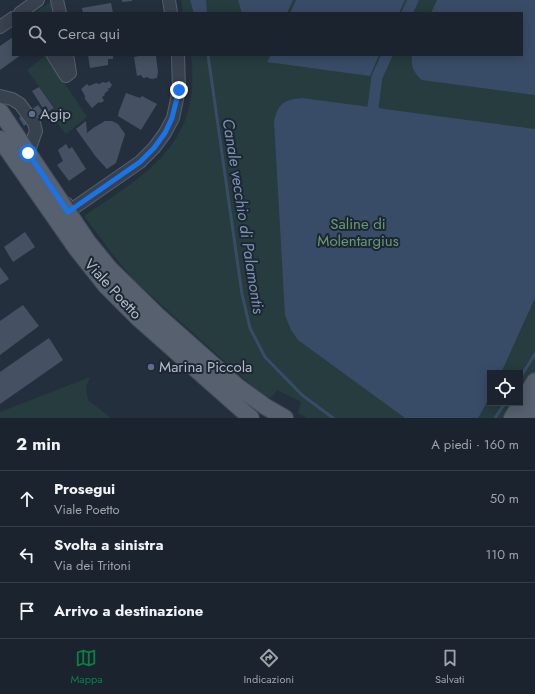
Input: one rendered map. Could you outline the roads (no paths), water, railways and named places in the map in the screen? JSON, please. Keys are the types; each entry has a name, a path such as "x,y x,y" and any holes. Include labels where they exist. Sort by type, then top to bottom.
{"main road":[{"name":"Viale Poetto","path":"0,111 30,150 88,242 131,291 238,386 266,408 285,418"},
{"name":"Viale Poetto","path":"0,138 91,269 109,289 162,340 250,418"},
{"path":"512,418 535,381"},
{"path":"526,418 535,404"}],"street":[{"path":"23,12 38,0"},
{"path":"57,0 60,12"},
{"path":"169,0 171,12"},
{"path":"0,27 12,19"},
{"path":"54,56 66,76 70,73 67,56"},
{"path":"68,212 140,162 154,148 165,133 172,118 179,90 178,56"},
{"path":"0,96 12,99 20,104 34,123 36,131 30,150"},
{"name":"Viale Poetto","path":"0,102 30,150"},
{"path":"0,151 85,273 102,292 135,322 162,340"}],"water":[{"path":"190,0 206,0 207,12 194,12"},
{"path":"238,0 293,0 287,12 242,12"},
{"path":"296,0 405,0 399,12 290,12"},
{"path":"437,0 535,0 535,95 422,80 413,69 412,56 523,56 523,12 431,12"},
{"path":"270,56 379,56 370,76 267,62"},
{"path":"302,98 535,129 535,298 502,370 487,370 487,402 478,418 405,418 298,340 291,330 285,315 274,121 280,106 291,100"}],"waterway":[{"path":"407,12 413,0"},
{"name":"Canale vecchio di Palamontis","path":"208,56 242,294 250,328 265,357 302,395 333,418"},
{"path":"373,107 377,77 387,56"},
{"name":"Canale vecchio di Palamontis","path":"523,373 535,354"},
{"name":"Canale vecchio di Palamontis","path":"495,418 503,406"}],"place":[{"name":"Agip","path":"32,114"},
{"name":"Marina Piccola","path":"151,367"}],"park label":[{"name":"Saline di Molentargius","path":"358,232"}]}
